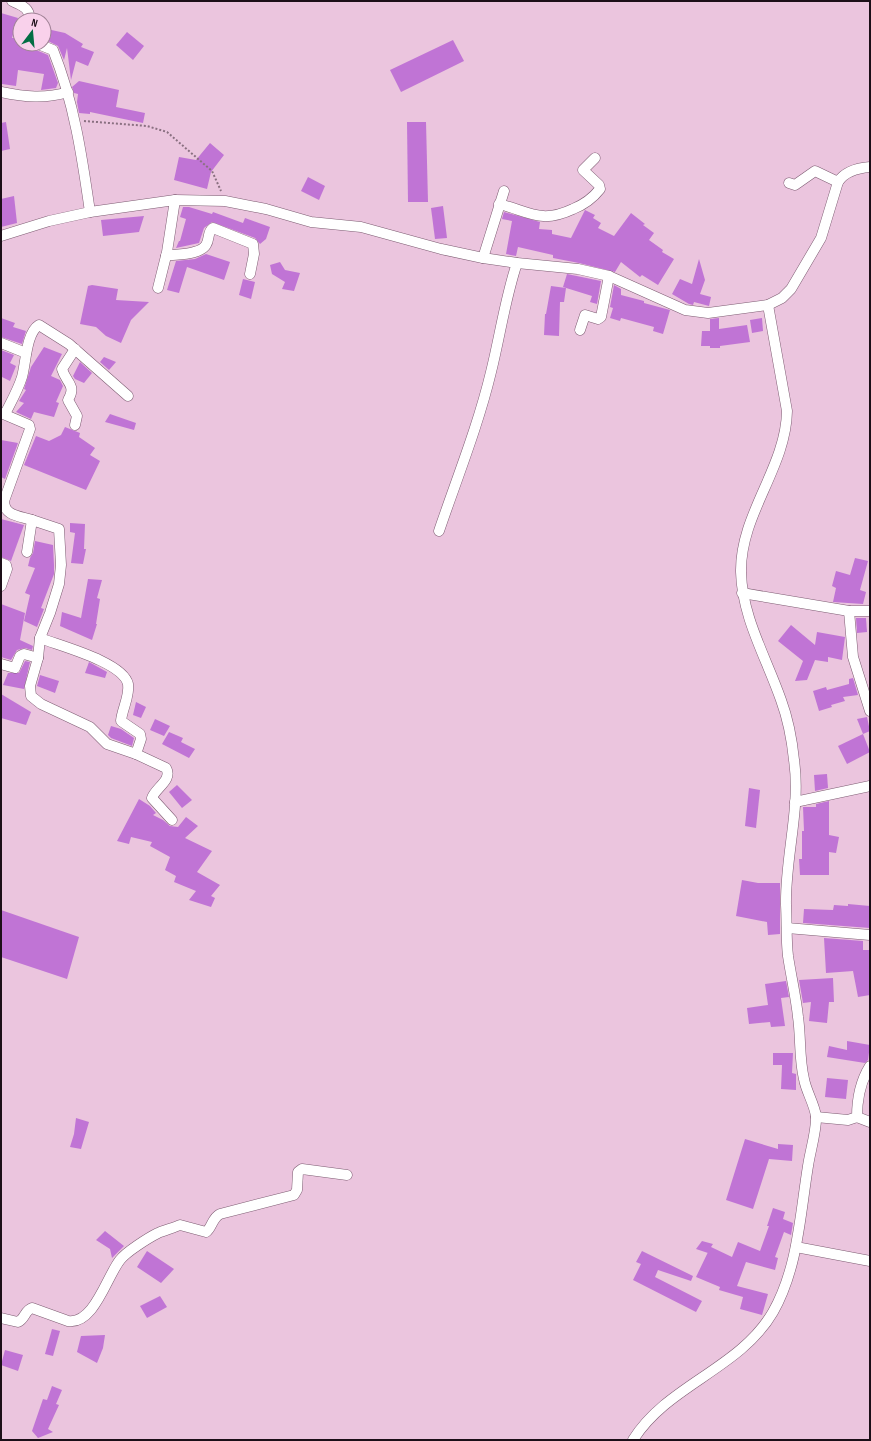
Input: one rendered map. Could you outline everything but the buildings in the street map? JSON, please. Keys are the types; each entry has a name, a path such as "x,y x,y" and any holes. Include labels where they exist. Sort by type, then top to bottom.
{"street":[{"path":"12,1 26,8 28,12"},
{"path":"52,50 68,92 75,121 90,212"},
{"path":"1,92 35,98 68,92"},
{"path":"499,204 534,216 549,217 560,216 582,206 600,189 599,185 583,170 595,158"},
{"path":"1,236 49,221 90,212 175,200 225,201 266,209 311,222 362,227 441,249 483,258 578,269 609,276 685,310 717,313 768,305 782,298 791,289 821,238 838,182 842,176 849,171 870,167"},
{"path":"789,183 795,185 815,170 838,182"},
{"path":"483,258 504,191"},
{"path":"158,288 166,256 175,200"},
{"path":"166,256 202,249 207,244 210,231 213,228 253,244 254,254 250,274"},
{"path":"439,531 477,422 491,371 508,289 518,263"},
{"path":"580,330 585,316 598,319 601,317 609,276"},
{"path":"633,1440 640,1428 657,1409 727,1361 755,1337 773,1312 785,1284 796,1247 816,1117 804,1078 798,1017 788,954 786,884 795,802 795,762 789,729 781,700 758,645 742,593 741,568 747,530 776,461 787,419 787,411 768,305"},
{"path":"128,396 75,349 40,325 35,328 26,353 26,363 21,378 3,413 29,424 30,428 4,501 4,507 9,513 57,527 60,535 61,566 59,584 40,638 38,658 29,692 34,700 90,727 107,744 159,764 168,771 167,777 152,798 172,820"},
{"path":"1,343 26,353"},
{"path":"75,349 62,369 65,378 73,390 68,400 77,416 75,425"},
{"path":"26,552 32,520"},
{"path":"1,563 6,565 7,569 1,586"},
{"path":"742,593 849,611 870,612"},
{"path":"849,611 854,658 870,711"},
{"path":"40,638 109,664 124,675 128,688 121,721 140,734 141,738 136,754"},
{"path":"1,664 15,668 20,656 24,654 38,658"},
{"path":"795,802 870,786"},
{"path":"787,928 870,935"},
{"path":"857,1117 857,1102 864,1076 870,1066"},
{"path":"816,1117 848,1120 857,1117 870,1122"},
{"path":"1,1318 18,1322 23,1318 28,1310 32,1308 68,1321 74,1321 91,1311 121,1259 155,1235 178,1226 206,1232 220,1214 294,1195 297,1190 298,1172 302,1169 347,1175"},
{"path":"796,1247 870,1261"}],"path":[{"path":"75,121 147,126 167,132 212,171 225,201"}]}
